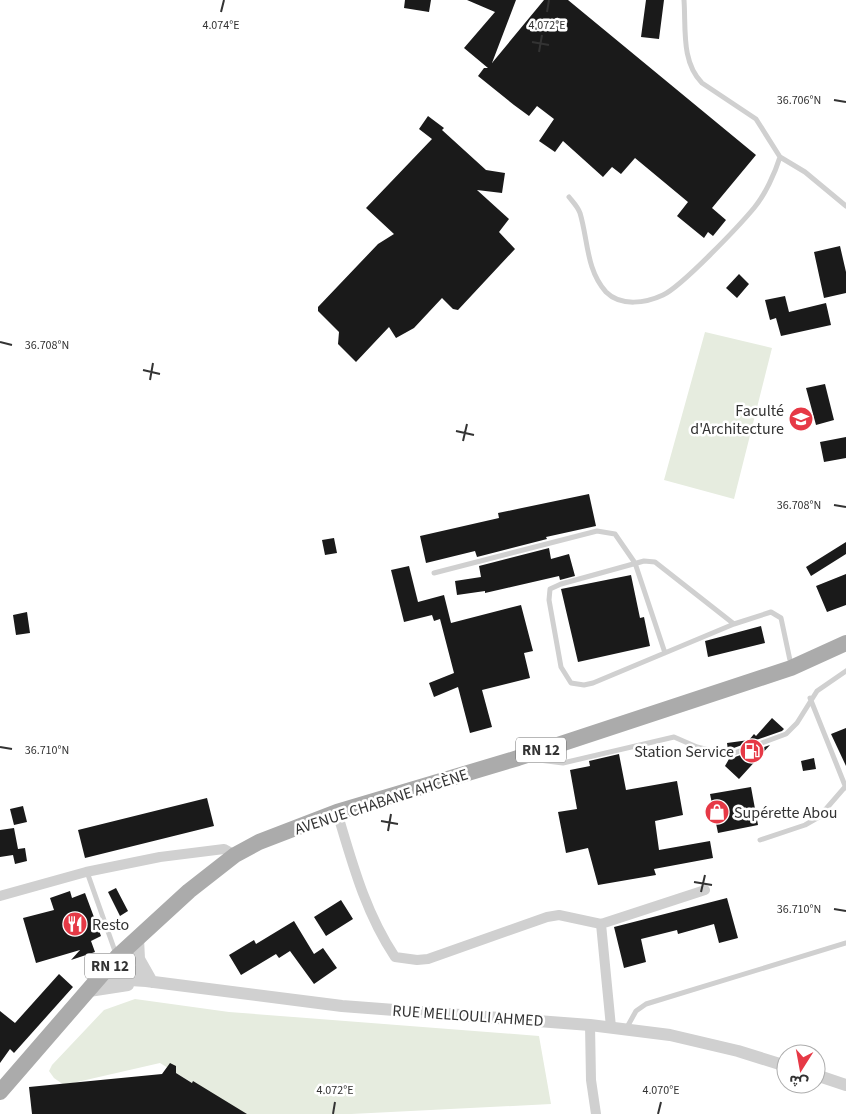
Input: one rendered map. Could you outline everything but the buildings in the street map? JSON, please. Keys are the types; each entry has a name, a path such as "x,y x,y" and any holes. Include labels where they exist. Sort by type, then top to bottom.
{"main road":[{"name":"AVENUE CHABANE AHCÈNE","path":"0,1092 118,957 189,891 235,854 258,842 337,812 518,758 791,668 846,643"}],"street":[{"path":"337,812 364,901 381,935 395,956 417,960 428,959 547,917 559,915 601,924 705,890"},
{"path":"0,896 86,872 160,857 224,849 235,854"},
{"path":"601,924 611,1027"},
{"path":"138,938 139,960 149,982"},
{"path":"118,957 121,962 149,982"},
{"name":"RUE MELLOULI AHMED","path":"94,984 149,982 342,1006 611,1027 670,1035 738,1051 776,1063"},
{"path":"590,1025 591,1080 596,1114"},
{"path":"826,1078 846,1085"}],"lane":[{"path":"684,0 688,60 694,76 756,119 780,157 806,172 846,206"},
{"path":"569,198 580,211 589,260 596,278 606,293 619,300 641,303 665,294 692,271 755,207 780,157"},
{"path":"434,573 597,531 615,534 635,564 665,653"},
{"path":"734,624 655,562 644,561 561,584 550,589 548,600 561,667 571,683 584,685 734,624 770,612 781,618 791,668"},
{"path":"518,758 563,763 674,737 696,747 729,755 786,734 797,723 810,698 825,684 846,671"},
{"path":"760,840 805,825 820,817 845,787 810,698"},
{"path":"86,872 118,957"},
{"path":"625,1029 636,1011 646,1004 846,943"}],"shaded area":[{"path":"705,332 772,348 734,499 664,480"},
{"path":"135,999 229,1012 539,1036 551,1104 351,1114 243,1114 160,1063 64,1085 54,1078 49,1071 52,1065 104,1010"}],"place":[{"name":"Faculté d'Architecture","path":"801,419"},
{"name":"Station Service","path":"752,751"},
{"name":"Supérette Abou","path":"717,812"},
{"name":"Resto","path":"75,924"}]}
